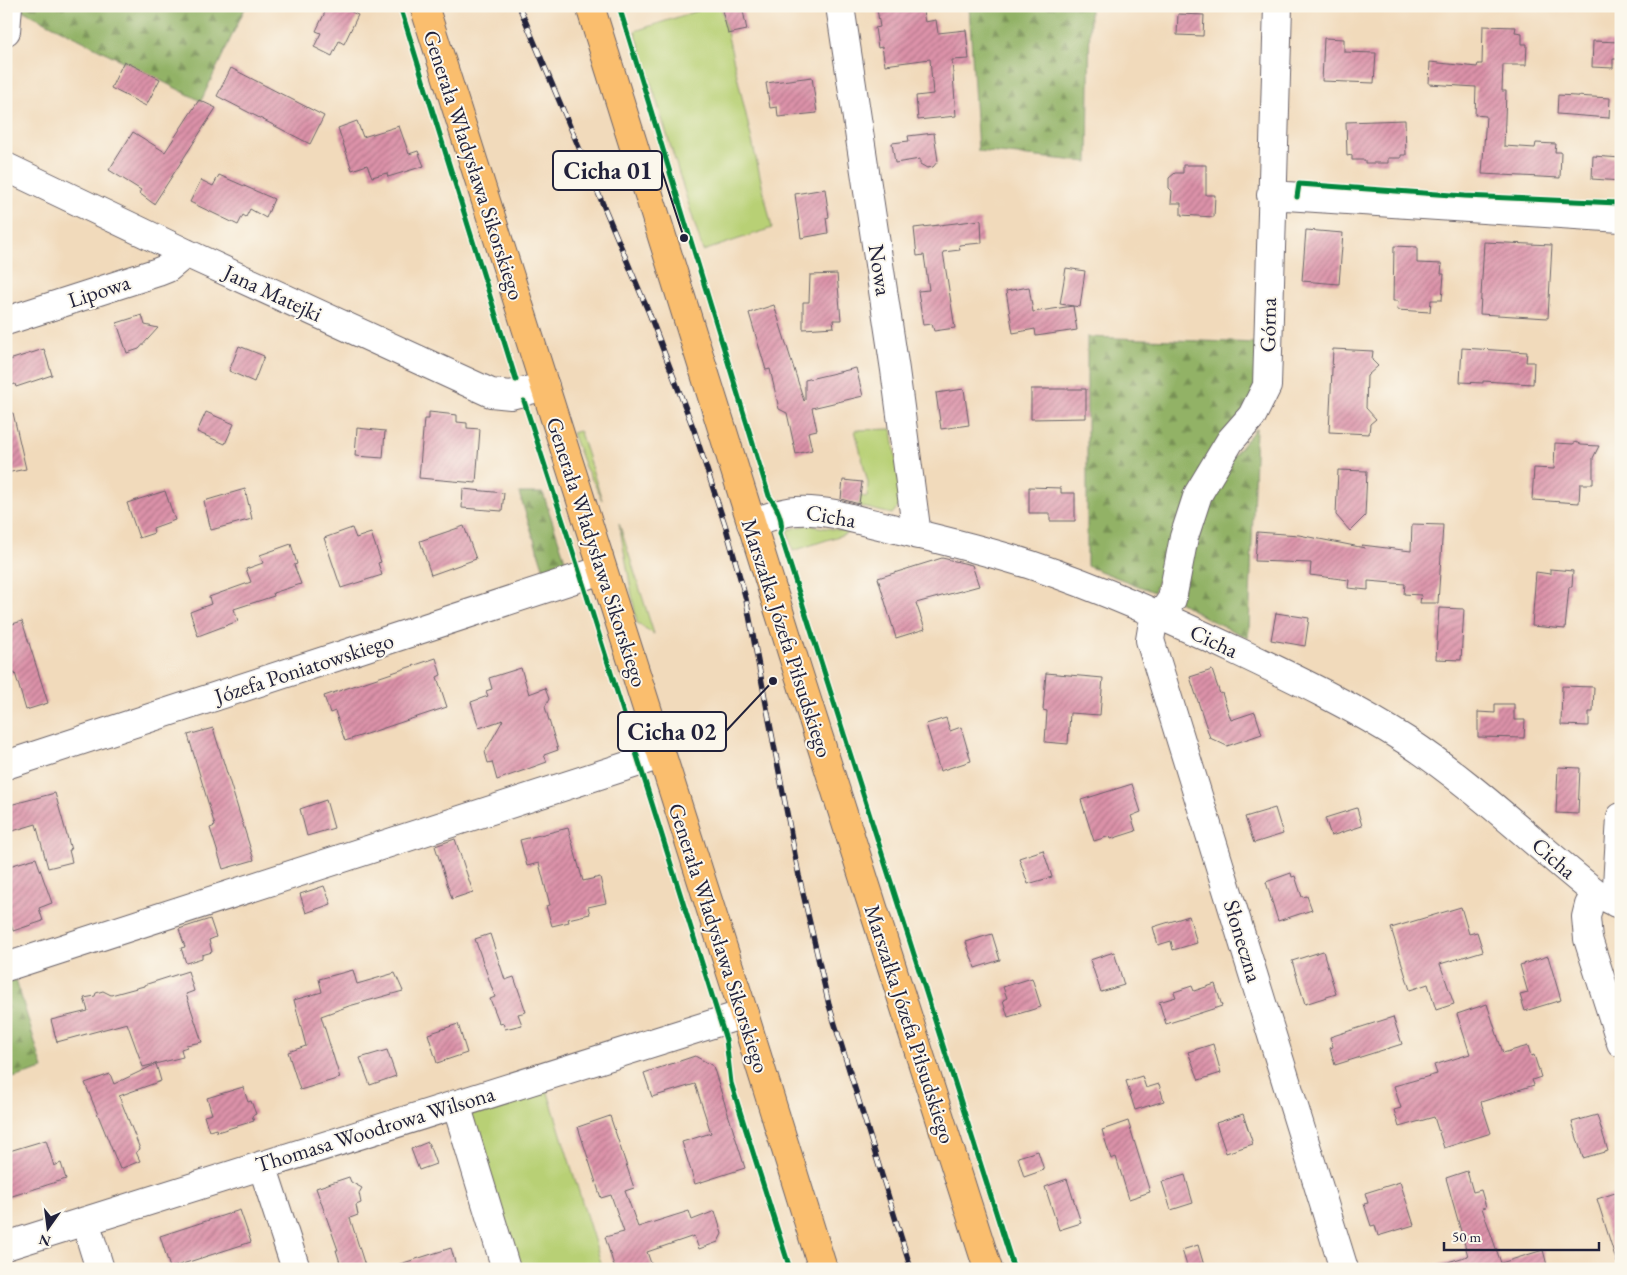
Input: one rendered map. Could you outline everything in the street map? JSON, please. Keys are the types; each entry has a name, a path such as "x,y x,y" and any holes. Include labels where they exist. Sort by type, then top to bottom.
{"main road":[{"name":"Generała Władysława Sikorskiego","path":"424,6 823,1269"},
{"name":"Marszałka Józefa Piłsudskiego","path":"590,6 751,523 988,1269"}],"street":[{"path":"6,31 8,6"},
{"name":"Nowa","path":"840,6 895,370 917,535"},
{"name":"Górna","path":"1161,616 1172,599 1184,537 1198,494 1230,440 1252,416 1267,386 1278,6"},
{"name":"Jana Matejki","path":"6,167 186,253 491,393 511,395 544,386"},
{"path":"1272,195 1621,218"},
{"name":"Lipowa","path":"6,321 158,272 168,268 186,253"},
{"name":"Cicha","path":"751,523 796,510 816,510 978,550 1033,566 1130,602 1306,685 1365,716 1406,741 1448,770 1611,901"},
{"name":"Józefa Poniatowskiego","path":"6,766 602,570"},
{"name":"Słoneczna","path":"1161,616 1152,628 1150,640 1344,1269"},
{"path":"6,967 661,755"},
{"path":"1621,817 1611,901 1589,905 1586,917 1588,939 1621,1044"},
{"name":"Thomasa Woodrowa Wilsona","path":"6,1246 744,1014"},
{"path":"456,1104 506,1269"},
{"path":"262,1165 296,1269"},
{"path":"85,1221 100,1269"}],"green space":[{"path":"23,6 246,6 201,101 22,10"},
{"path":"712,6 721,6 772,228 703,251 635,31"},
{"path":"969,6 1090,6 1088,162 978,151"},
{"path":"1087,337 1259,343 1257,393 1175,532 1154,592 1087,566"},
{"path":"1256,428 1248,638 1206,618 1179,602 1215,479"},
{"path":"892,429 902,502 892,514 858,506 860,496 867,497 868,483 855,430"},
{"path":"579,431 602,500 585,467 572,433"},
{"path":"519,493 543,493 567,566 545,573"},
{"path":"619,523 654,634 637,623"},
{"path":"807,525 851,532 793,551 787,530"},
{"path":"16,979 43,1069 6,1080 6,982"},
{"path":"546,1086 603,1269 512,1269 463,1113"}],"building":[{"path":"328,6 339,6 358,15 344,44 339,41 332,56 314,47 321,33 316,31"},
{"path":"721,6 742,6 747,30 728,34"},
{"path":"896,6 922,6 925,22 936,20 938,33 966,30 969,59 952,60 956,116 918,120 916,96 933,94 930,59 885,65 882,47 878,48 875,28 880,27 877,9"},
{"path":"1178,14 1204,15 1203,36 1177,35"},
{"path":"1483,26 1516,27 1515,32 1522,33 1522,44 1527,44 1526,65 1503,65 1502,91 1506,91 1504,146 1535,148 1536,143 1556,144 1555,152 1561,152 1560,178 1482,174 1486,116 1475,115 1476,87 1429,84 1430,62 1477,67 1478,64 1482,64"},
{"path":"1324,38 1344,39 1344,52 1376,53 1374,83 1322,81"},
{"path":"1593,41 1621,42 1621,59 1613,59 1613,68 1592,67"},
{"path":"124,61 160,79 146,106 111,88"},
{"path":"231,68 324,116 310,144 217,96"},
{"path":"812,77 817,113 778,117 777,107 770,108 766,83"},
{"path":"1558,95 1610,98 1609,118 1557,114"},
{"path":"199,100 216,108 154,204 139,193 141,190 109,170 133,132 165,152"},
{"path":"1405,120 1406,155 1401,155 1401,158 1388,158 1388,163 1365,163 1365,160 1352,160 1352,155 1347,156 1346,122"},
{"path":"357,121 363,137 399,126 409,154 418,151 424,166 388,177 387,173 372,177 367,165 352,170 338,128"},
{"path":"934,133 938,161 933,167 927,168 920,164 920,159 895,163 892,143 909,141 908,136"},
{"path":"1593,156 1621,158 1621,181 1592,179"},
{"path":"1183,165 1206,165 1206,195 1215,195 1214,217 1181,215 1181,203 1171,203 1172,191 1169,188 1169,178 1175,173 1183,173"},
{"path":"219,175 274,199 266,218 250,209 246,217 243,215 238,225 190,202 201,180 213,186"},
{"path":"825,189 829,217 826,218 828,233 801,238 795,194"},
{"path":"981,220 982,243 959,245 960,250 943,252 955,328 934,331 932,324 923,325 918,291 929,290 924,255 917,256 914,228"},
{"path":"1306,230 1343,233 1339,284 1302,281"},
{"path":"1484,242 1552,245 1548,318 1480,314"},
{"path":"1394,246 1417,247 1417,263 1442,264 1441,274 1444,274 1442,300 1431,300 1430,312 1397,310 1398,301 1393,301"},
{"path":"1066,268 1085,271 1080,307 1060,304"},
{"path":"837,274 841,320 833,320 834,327 803,329 803,302 809,302 810,275"},
{"path":"1029,287 1033,312 1073,306 1077,330 1036,336 1035,329 1013,333 1006,291"},
{"path":"774,305 804,401 805,380 856,368 863,396 812,408 817,430 808,432 812,450 796,454 787,413 779,409 770,369 766,370 749,313"},
{"path":"142,315 145,325 158,328 139,349 127,353 117,323"},
{"path":"239,346 264,356 254,382 229,371"},
{"path":"1462,348 1527,352 1526,362 1534,362 1533,384 1483,381 1483,383 1460,382"},
{"path":"44,349 52,375 16,387 15,384 6,387 6,361"},
{"path":"1333,349 1373,351 1372,360 1378,366 1367,376 1366,408 1376,419 1370,424 1369,434 1329,432"},
{"path":"964,389 969,425 941,429 936,393"},
{"path":"1031,389 1086,389 1086,418 1031,419"},
{"path":"206,412 234,424 225,444 197,432"},
{"path":"429,412 457,415 457,422 467,423 467,428 480,429 476,483 419,478 424,419 429,419"},
{"path":"13,413 26,469 6,473 6,414"},
{"path":"357,428 385,431 383,458 355,456"},
{"path":"1576,442 1581,445 1599,446 1593,458 1593,484 1580,484 1579,503 1532,500 1534,468 1554,469 1555,443 1573,444"},
{"path":"1338,470 1367,471 1365,516 1350,531 1336,515"},
{"path":"843,480 862,482 859,504 841,499"},
{"path":"1029,487 1061,488 1061,493 1075,493 1075,521 1050,521 1050,513 1029,513"},
{"path":"245,489 252,519 211,530 204,501"},
{"path":"463,489 504,493 502,511 462,508"},
{"path":"165,491 175,520 153,528 154,533 139,538 127,503"},
{"path":"1412,524 1443,525 1438,603 1420,603 1421,595 1404,594 1405,584 1368,581 1368,590 1348,588 1349,580 1310,575 1311,563 1255,561 1257,532 1299,535 1365,548 1362,545 1411,551"},
{"path":"464,526 476,559 431,575 420,541"},
{"path":"352,528 356,538 371,533 381,562 378,563 382,575 341,588 324,538"},
{"path":"291,544 297,564 294,565 301,584 273,593 274,596 234,609 238,621 198,636 190,612 211,604 209,597 251,582 246,569 263,563 260,555"},
{"path":"942,558 972,565 979,586 916,603 925,629 896,638 878,578"},
{"path":"1550,569 1573,571 1572,587 1569,587 1565,629 1532,626 1536,572 1550,574"},
{"path":"1439,608 1464,609 1461,660 1436,659"},
{"path":"1276,613 1309,618 1305,646 1271,640"},
{"path":"22,621 48,703 26,710 15,673 6,676 6,626"},
{"path":"436,658 441,675 437,677 447,707 345,741 335,711 330,713 324,696"},
{"path":"521,668 529,694 545,688 549,699 545,707 558,750 544,755 547,762 497,780 492,762 488,763 485,752 503,720 479,728 471,702 488,696 486,691 492,689 489,678"},
{"path":"1212,670 1231,720 1255,712 1262,734 1227,746 1210,738 1190,677"},
{"path":"1046,673 1103,678 1100,715 1070,713 1068,744 1045,742 1047,711 1043,710"},
{"path":"1562,686 1594,687 1593,712 1589,712 1589,726 1561,725"},
{"path":"1495,704 1514,704 1514,720 1525,720 1524,738 1478,737 1478,712 1495,713"},
{"path":"946,718 950,731 961,727 971,761 940,771 926,724"},
{"path":"213,728 254,860 223,869 210,828 215,826 188,735"},
{"path":"1558,767 1580,768 1578,814 1556,813"},
{"path":"1132,784 1141,812 1131,816 1136,831 1111,839 1110,836 1094,841 1081,800"},
{"path":"55,793 71,850 69,850 72,862 48,868 36,824 6,833 6,806"},
{"path":"326,800 334,828 307,836 300,809"},
{"path":"1275,808 1283,834 1254,843 1245,817"},
{"path":"1357,808 1362,826 1331,836 1325,818"},
{"path":"568,828 583,881 600,877 606,903 588,907 590,914 568,919 569,922 552,926 546,906 550,905 539,863 527,866 520,840"},
{"path":"455,839 473,892 452,899 435,846"},
{"path":"1043,850 1052,877 1028,884 1019,858"},
{"path":"36,858 52,903 39,908 43,921 13,931 6,909 6,867"},
{"path":"1291,873 1292,877 1295,876 1302,897 1307,896 1312,910 1278,921 1266,882"},
{"path":"324,886 331,904 306,913 300,894"},
{"path":"1461,907 1469,934 1477,932 1483,951 1440,964 1454,1004 1436,1010 1428,984 1410,990 1391,928"},
{"path":"1189,916 1197,943 1173,950 1171,941 1158,945 1153,927"},
{"path":"210,919 216,937 209,940 212,952 202,955 202,958 186,963 181,948 185,947 179,929"},
{"path":"490,934 505,980 514,977 526,1012 518,1014 522,1025 505,1029 503,1023 500,1024 490,999 495,997 475,939"},
{"path":"992,934 1000,960 975,968 966,942"},
{"path":"1323,951 1336,994 1305,1004 1292,961"},
{"path":"1114,952 1124,985 1101,992 1090,960"},
{"path":"1548,956 1561,1000 1525,1011 1520,995 1528,993 1520,965"},
{"path":"353,970 357,984 395,973 403,991 321,1016 340,1078 300,1090 288,1052 306,1046 294,1000 322,992 319,979"},
{"path":"188,971 194,991 186,994 202,1042 186,1045 187,1047 181,1049 183,1057 143,1067 127,1023 57,1042 51,1020 88,1011 84,998 95,996 96,993 103,991 111,995"},
{"path":"1032,978 1041,1007 1008,1017 1003,1000 1007,998 1003,987"},
{"path":"1215,984 1222,1006 1166,1024 1159,1002 1176,997 1174,992 1192,986 1194,991"},
{"path":"1487,1004 1503,1053 1528,1046 1531,1056 1534,1055 1541,1077 1532,1080 1534,1085 1481,1102 1491,1133 1444,1148 1434,1117 1399,1127 1394,1110 1401,1108 1394,1086 1437,1074 1434,1065 1470,1054 1457,1014"},
{"path":"1393,1017 1402,1044 1335,1065 1330,1048 1333,1047 1330,1037"},
{"path":"458,1024 467,1053 437,1063 428,1034"},
{"path":"1213,1044 1221,1073 1199,1080 1188,1052"},
{"path":"387,1050 396,1076 370,1085 360,1058"},
{"path":"695,1056 713,1066 745,1168 695,1184 682,1142 711,1133 695,1084 652,1097 644,1073"},
{"path":"156,1064 161,1081 119,1096 140,1149 136,1152 140,1161 120,1169 85,1083 110,1074 114,1084"},
{"path":"1142,1076 1146,1088 1159,1084 1164,1101 1135,1110 1126,1081"},
{"path":"243,1087 248,1102 251,1101 256,1114 252,1116 254,1121 217,1132 216,1129 209,1131 204,1116 212,1114 207,1098"},
{"path":"1243,1114 1253,1144 1226,1153 1216,1123"},
{"path":"1597,1115 1608,1151 1583,1158 1572,1122"},
{"path":"610,1116 634,1188 625,1191 638,1227 689,1211 692,1220 715,1211 722,1234 718,1242 699,1249 694,1236 647,1252 653,1269 615,1269 605,1237 624,1232 611,1195 601,1198 578,1127"},
{"path":"1128,1121 1150,1192 1129,1199 1116,1157 1111,1159 1102,1130"},
{"path":"46,1140 54,1166 61,1163 66,1179 6,1198 6,1152"},
{"path":"428,1142 436,1164 419,1170 411,1149"},
{"path":"1038,1151 1044,1170 1024,1177 1018,1157"},
{"path":"1467,1171 1473,1192 1481,1190 1486,1207 1482,1208 1501,1263 1543,1250 1548,1269 1439,1269 1438,1265 1468,1256 1446,1178"},
{"path":"1185,1175 1193,1203 1171,1210 1162,1182"},
{"path":"349,1177 351,1182 362,1188 359,1193 361,1203 356,1205 358,1215 350,1218 366,1269 342,1269 336,1250 338,1250 316,1188"},
{"path":"1067,1179 1081,1223 1059,1230 1045,1187"},
{"path":"1400,1182 1414,1225 1378,1236 1375,1225 1371,1226 1364,1204 1368,1203 1365,1193"},
{"path":"1621,1191 1621,1263 1617,1263 1597,1199"},
{"path":"240,1210 251,1242 170,1268 160,1236"},
{"path":"1198,1245 1205,1269 1188,1269 1182,1250"},
{"path":"451,1248 457,1269 398,1269 397,1265"}],"railway":[{"path":"519,6 649,313 694,430 726,528 746,599 799,876 829,1005 911,1269"}],"cycle path":[{"path":"400,6 516,380"},
{"path":"619,6 769,496 781,519 780,533 1014,1269"},
{"path":"1297,197 1299,184 1465,196 1618,203"},
{"path":"524,401 726,1040 731,1083 790,1269"}],"place":[{"name":"Cicha 01","path":"684,238"},
{"name":"Cicha 02","path":"773,681"}]}
